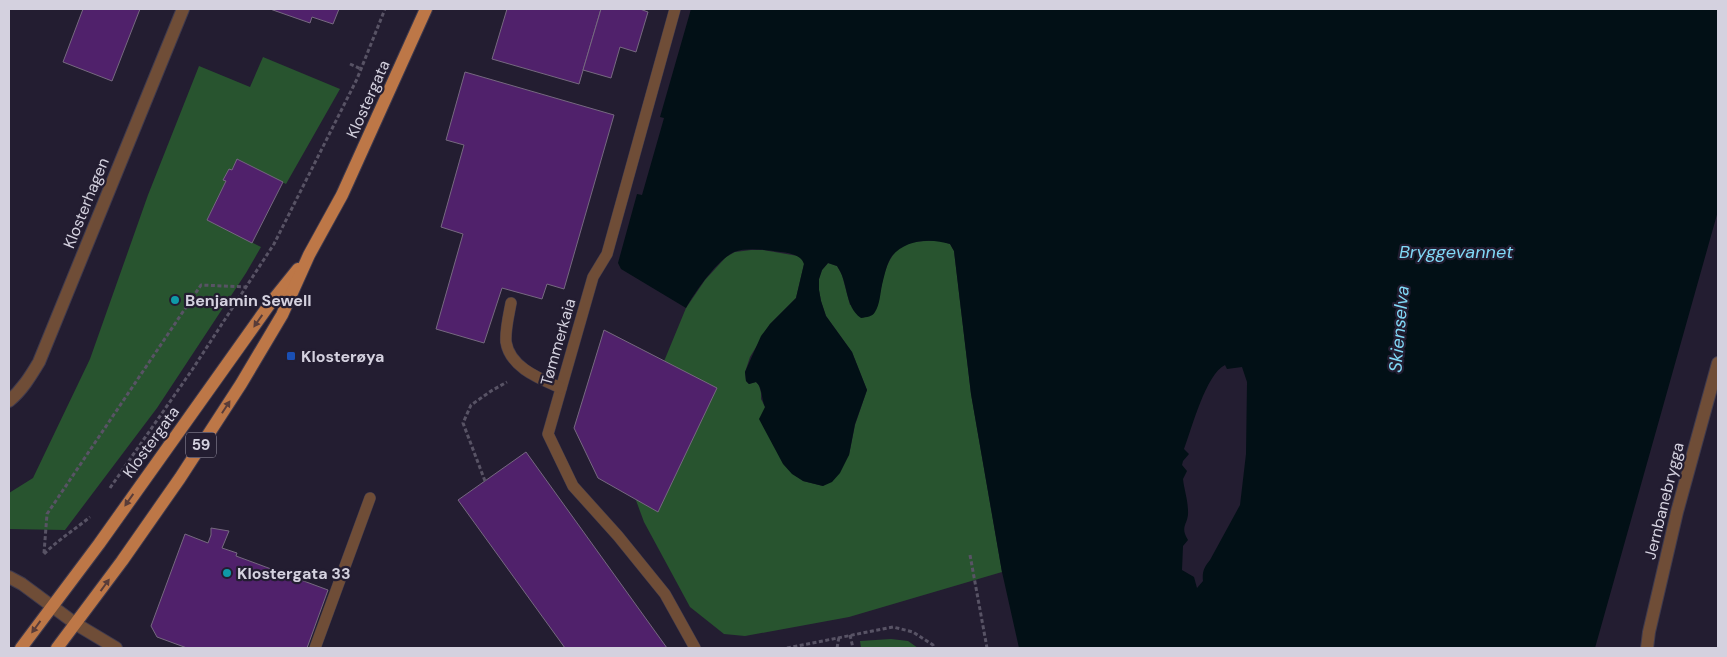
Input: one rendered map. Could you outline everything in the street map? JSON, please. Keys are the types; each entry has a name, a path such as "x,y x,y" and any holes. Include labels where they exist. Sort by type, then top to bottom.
{"main road":[{"name":"Klostergata","path":"57,648 175,485 241,384 282,315 309,255 342,195 426,9"},
{"name":"Klostergata","path":"21,648 99,544 269,305 309,255"}],"street":[{"name":"Klosterhagen","path":"9,401 23,387 39,362 183,9"},
{"name":"Jernbanebrygga","path":"1647,648 1677,512 1718,363"},
{"path":"9,577 22,584 76,624 116,648"}],"lane":[{"name":"Tømmerkaia","path":"674,9 607,254 593,277 548,434 573,486 618,536 665,594 695,648"},
{"path":"511,302 506,341 510,355 528,372 562,388"},
{"path":"315,648 370,498"}],"path":[{"path":"107,493 192,370 274,244 309,177 361,69 385,9"},
{"path":"350,64 361,69"},
{"path":"92,516 70,534 59,539 44,554 47,514 201,285 247,287"},
{"path":"484,481 463,423 471,406 491,390 528,372"},
{"path":"970,555 986,648"},
{"path":"787,648 893,626 913,632 933,645 934,648"},
{"path":"850,635 853,648"},
{"path":"836,648 839,637"}],"green space":[{"path":"263,57 340,89 286,184 238,159 232,170 229,169 223,180 226,181 207,220 261,247 246,273 157,408 65,530 9,529 9,493 33,478 90,359 148,195 199,66 250,87"},
{"path":"938,240 950,244 954,251 971,394 1002,572 849,617 745,636 724,634 690,607 644,522 630,484 646,405 686,308 705,280 726,257 735,252 763,250 798,256 803,260 804,264 796,298 770,324 750,357 745,372 746,381 749,384 756,382 759,385 761,399 803,481 823,486 849,455 855,425 867,390 852,352 826,316 819,290 819,279 822,270 828,263 837,266 842,275 850,305 878,304 883,279 893,254 906,244"},
{"path":"891,639 908,641 918,648 861,648 860,641"}],"water":[{"name":"Bryggevannet","path":"691,9 1718,9 1718,211 1595,648 1019,648 1002,572 971,394 954,251 950,244 935,241 919,241 898,250 892,256 887,266 877,309 872,315 867,317 861,318 852,307 837,266 828,263 822,270 819,279 819,290 826,316 852,352 867,390 855,424 849,455 840,473 832,482 823,486 803,481 792,474 783,464 759,419 765,407 761,390 756,382 749,384 746,381 745,372 761,336 770,324 796,298 804,264 803,261 795,255 775,251 751,249 734,252 714,269 686,308 621,269 618,263 637,194 642,195 664,118 660,117","holes":["1225,365 1227,369 1242,367 1247,382 1246,454 1240,505 1205,567 1203,581 1197,588 1194,577 1182,570 1183,546 1188,540 1184,531 1188,511 1183,479 1187,471 1182,465 1189,454 1184,449 1206,390 1218,370"]}],"building":[{"path":"83,9 140,9 112,81 63,62"},
{"path":"270,9 339,9 333,24 312,17 310,23"},
{"path":"507,9 601,9 579,84 492,59"},
{"path":"601,9 640,9 648,12 636,52 620,47 611,78 583,70"},
{"path":"465,72 614,115 564,289 547,284 542,299 502,288 484,343 436,329 463,234 441,227 464,145 446,140"},
{"path":"237,159 283,182 252,243 207,220 226,181 223,180 229,169 232,170"},
{"path":"604,330 717,388 658,512 598,478 574,428"},
{"path":"526,452 667,648 565,648 458,500"},
{"name":"Klostergata 33","path":"211,528 229,531 222,548 237,553 236,556 328,590 307,648 187,648 157,637 151,626 185,534 208,543"}],"place":[{"name":"Benjamin Sewell","path":"175,300"},
{"name":"Klosterøya","path":"291,356"},
{"name":"Klostergata 33","path":"227,573"}],"water label":[{"name":"Skienselva","path":"1399,329"}]}
